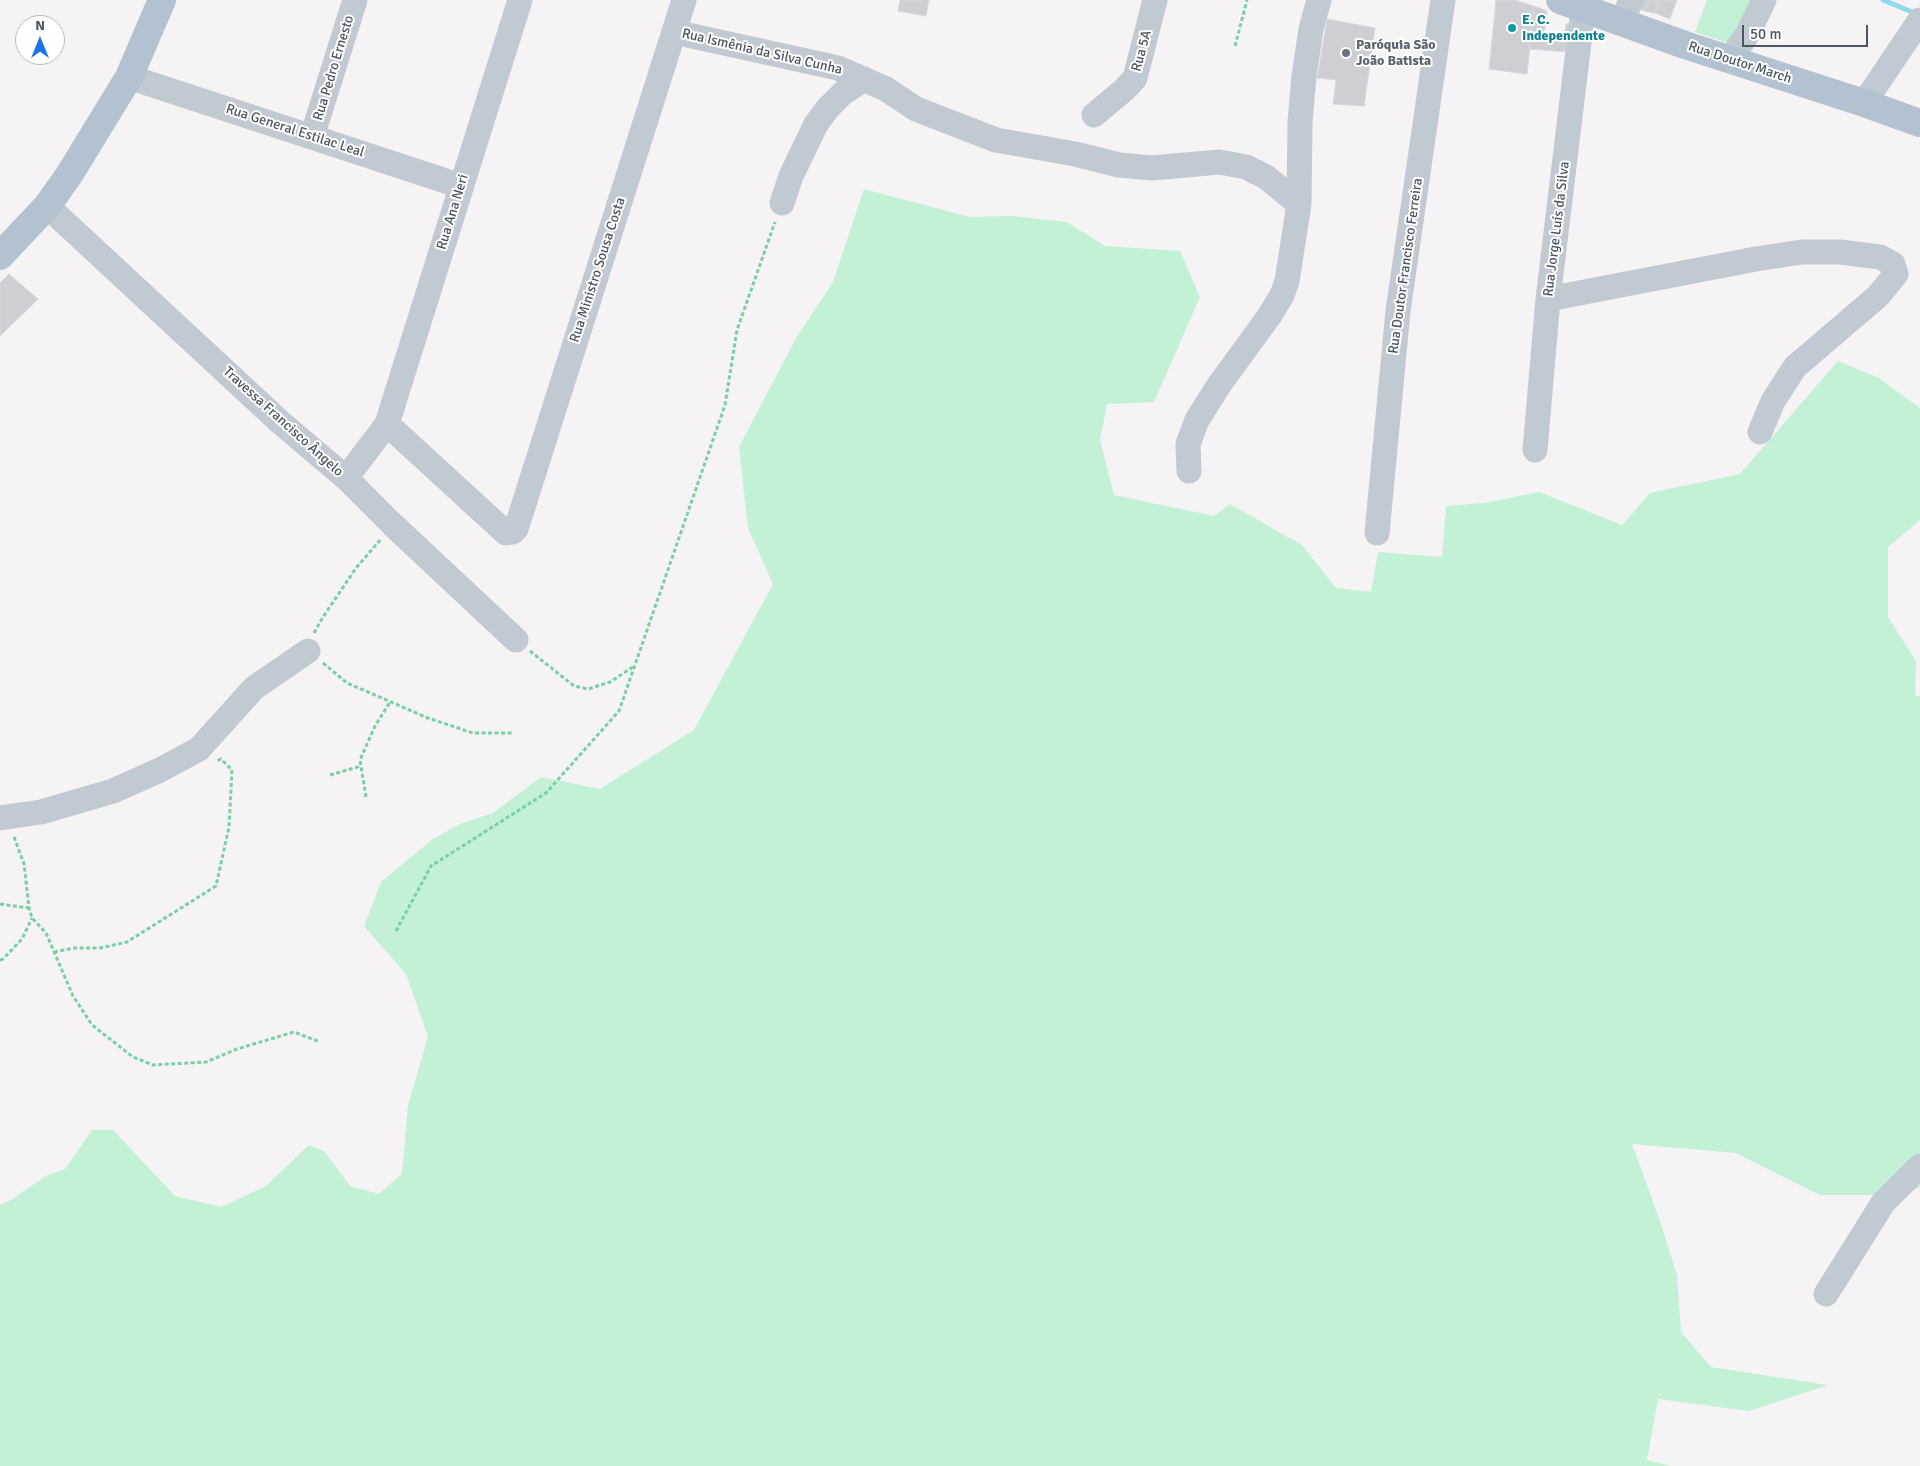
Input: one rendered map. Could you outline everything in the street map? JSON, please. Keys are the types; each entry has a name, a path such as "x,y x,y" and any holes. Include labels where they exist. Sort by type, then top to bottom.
{"main road":[{"path":"0,256 47,206 74,167 129,77 162,0"},
{"name":"Rua Doutor March","path":"1572,4 1626,11 1733,61 1920,123"}],"street":[{"name":"Rua Pedro Ernesto","path":"312,137 355,0"},
{"name":"Rua Ana Neri","path":"346,478 387,424 520,0"},
{"name":"Rua Ministro Sousa Costa","path":"387,424 506,533 513,532 516,529 684,0"},
{"name":"Rua 5A","path":"1094,115 1125,90 1135,78 1156,0"},
{"path":"1189,471 1188,444 1197,420 1282,295 1288,280 1299,204 1300,122 1304,76 1311,29 1319,0"},
{"name":"Rua Doutor Francisco Ferreira","path":"1377,534 1398,311 1443,0"},
{"path":"1733,61 1738,46 1747,35 1764,0"},
{"name":"Rua Jorge Luís da Silva","path":"1535,450 1572,4"},
{"path":"1864,103 1920,20"},
{"name":"Rua Ismênia da Silva Cunha","path":"674,32 838,68 886,89 916,109 996,140 1074,154 1119,165 1152,168 1219,162 1246,167 1266,177 1299,204"},
{"name":"Rua General Estilac Leal","path":"129,77 461,186"},
{"path":"782,202 791,176 816,124 843,93 864,79"},
{"name":"Travessa Francisco Ângelo","path":"47,206 280,422 346,478 393,525 516,640"},
{"path":"1548,299 1802,252 1840,252 1880,257 1893,264 1896,274 1878,296 1795,368 1773,401 1760,432"},
{"path":"3,818 41,812 114,791 160,770 199,748 254,688 308,651"},
{"path":"1826,1294 1883,1203 1920,1166"}],"path":[{"path":"1235,46 1247,0"},
{"path":"396,931 432,866 546,792 619,711 725,405 737,330 782,202"},
{"path":"393,525 356,568 334,600 308,645 308,651 347,683 428,718 473,733 512,734"},
{"path":"516,640 574,686 588,689 610,682 634,666"},
{"path":"366,797 360,760 375,726 390,702"},
{"path":"54,952 75,948 100,948 127,942 216,886 229,827 232,770 221,759 214,764 199,748"},
{"path":"330,775 361,766"},
{"path":"3,818 24,864 28,908 32,918 46,933 73,996 92,1025 133,1057 153,1065 206,1062 237,1049 294,1032 320,1042"},
{"path":"0,904 28,908"},
{"path":"0,960 4,959 22,939 32,918"}],"green space":[{"path":"1707,0 1774,0 1752,51 1695,32"},
{"path":"864,189 970,217 1012,216 1067,222 1105,246 1180,251 1200,297 1154,402 1107,404 1100,440 1114,495 1214,516 1230,504 1302,545 1336,588 1371,592 1378,552 1442,557 1446,506 1484,503 1539,492 1622,525 1650,493 1740,474 1838,361 1879,378 1920,408 1920,520 1888,547 1888,617 1916,661 1915,697 1920,695 1920,1187 1899,1195 1820,1195 1736,1153 1632,1144 1677,1275 1681,1332 1711,1367 1828,1385 1749,1411 1658,1399 1647,1460 1671,1466 0,1466 0,1205 11,1200 46,1176 65,1169 92,1130 113,1130 175,1196 221,1207 266,1186 309,1145 324,1151 350,1186 379,1194 402,1174 408,1105 428,1037 406,974 364,926 381,882 433,839 460,824 493,813 541,777 600,789 694,730 773,584 748,528 739,447 795,340 833,282"}],"building":[{"path":"900,0 929,0 926,16 898,11"},
{"name":"E. C. Independente","path":"1496,0 1515,0 1534,6 1527,74 1489,69"},
{"path":"1641,0 1649,0 1645,11 1638,8"},
{"path":"1649,0 1660,0 1655,13 1645,11"},
{"path":"1660,0 1677,0 1670,19 1655,13"},
{"path":"1534,6 1547,11 1544,36 1564,38 1566,24 1571,24 1569,52 1529,49"},
{"name":"Paróquia São João Batista","path":"1327,19 1375,28 1364,106 1333,104 1336,80 1317,78"},
{"path":"9,274 38,299 0,336 0,283"}],"waterway":[{"path":"1883,0 1917,14"}],"place":[{"name":"E. C. Independente","path":"1512,28"},
{"name":"Paróquia São João Batista","path":"1346,53"}]}
